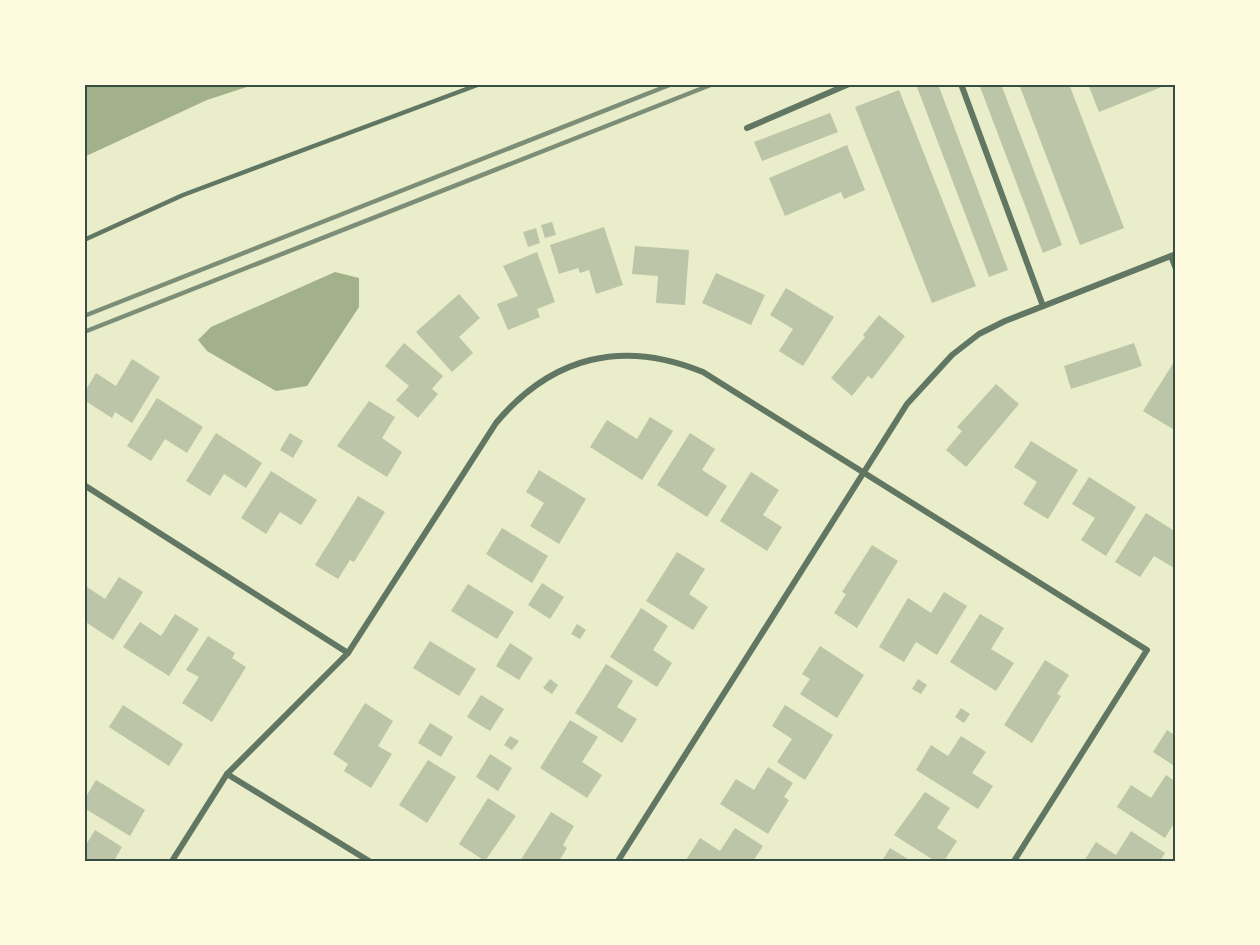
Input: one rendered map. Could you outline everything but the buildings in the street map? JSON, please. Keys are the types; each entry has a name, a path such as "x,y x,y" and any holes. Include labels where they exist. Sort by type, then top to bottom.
{"street":[{"path":"747,128 849,84"},
{"path":"961,84 1043,306"},
{"path":"618,861 863,471 908,404 952,355 979,334 1173,255 1176,269"},
{"path":"172,861 227,774 348,653 496,423 522,395 540,381 579,363 630,354 683,364 722,382 1147,650 1014,861"},
{"path":"84,485 348,653"},
{"path":"227,774 369,861"}],"lane":[{"path":"84,240 183,195 480,84"}],"shaded area":[{"path":"84,84 256,84 207,100 84,157"},
{"path":"335,272 359,278 359,307 307,386 276,391 207,351 198,340 211,327"}],"railway":[{"path":"84,316 672,84"},
{"path":"84,332 713,84"}]}
